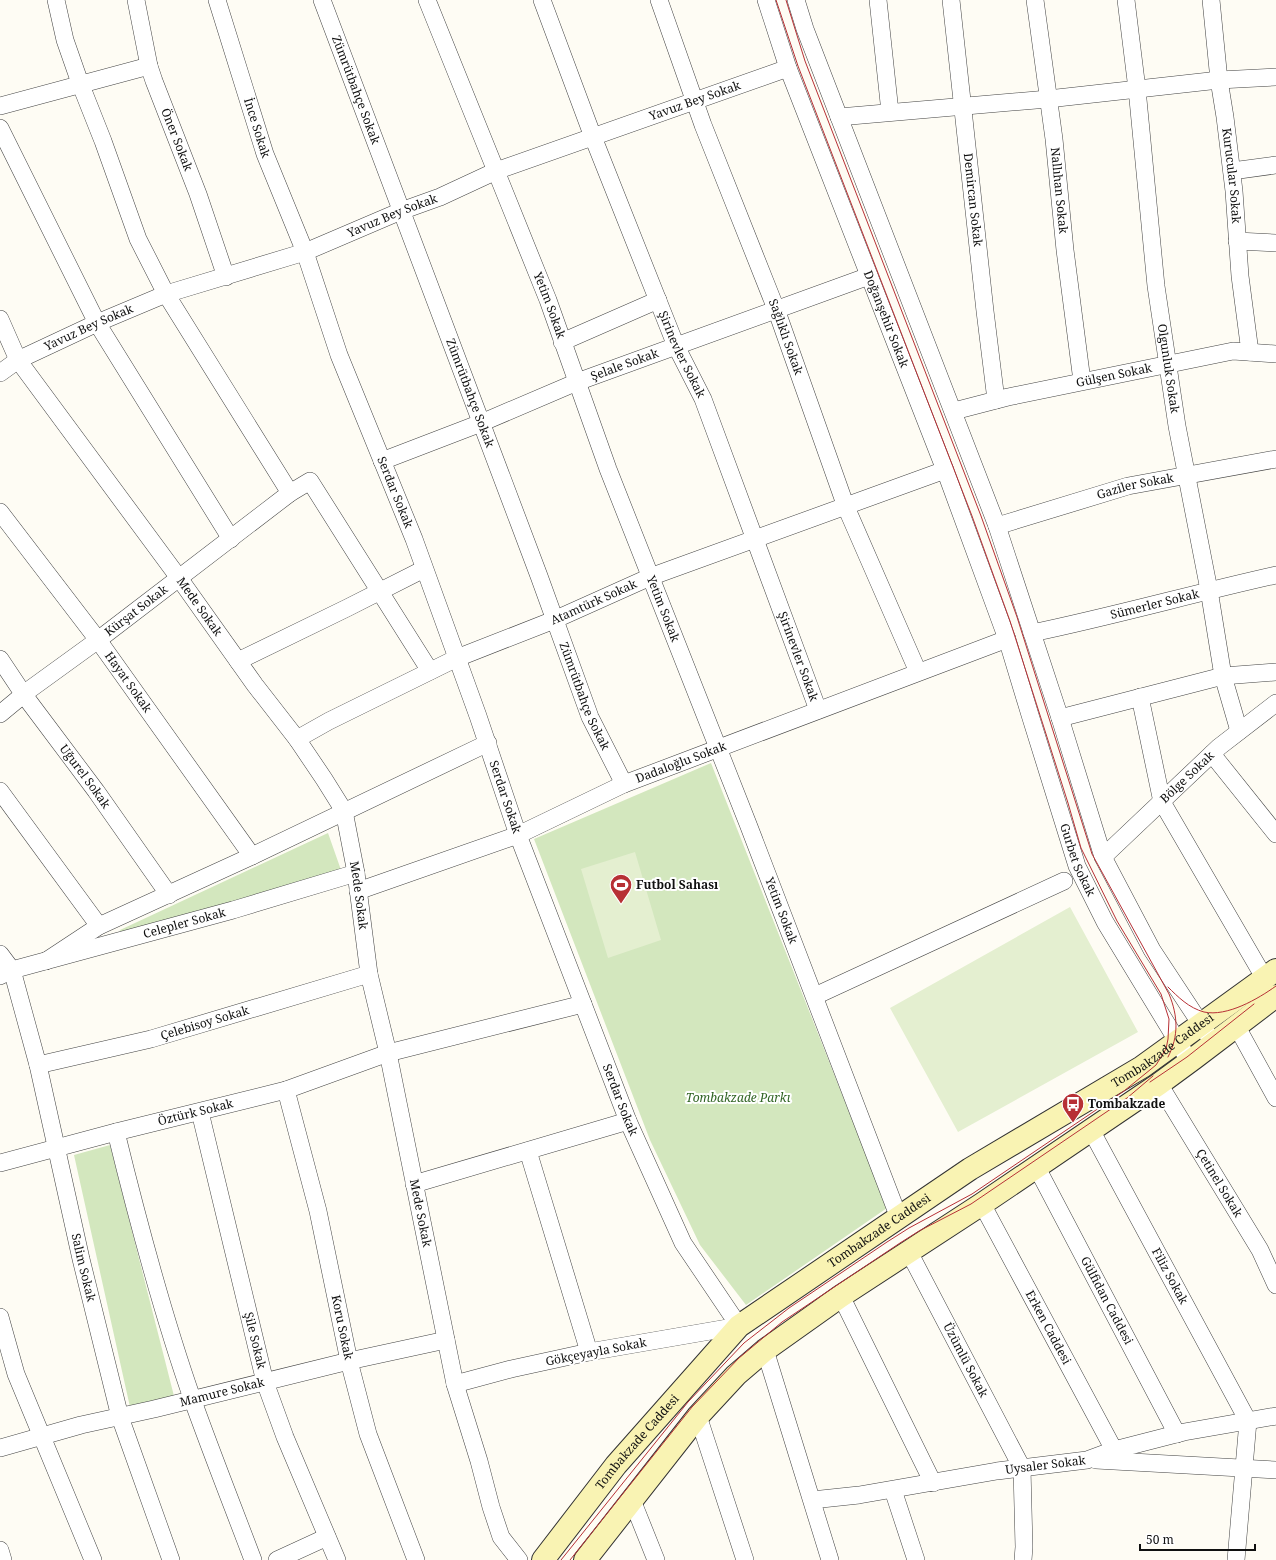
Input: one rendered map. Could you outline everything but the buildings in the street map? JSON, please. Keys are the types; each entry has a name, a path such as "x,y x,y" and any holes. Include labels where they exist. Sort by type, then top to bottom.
{"main road":[{"name":"Tombakzade Caddesi","path":"543,1560 616,1465 739,1326 970,1169 1142,1068 1201,1024 1272,982"},
{"name":"Tombakzade Caddesi","path":"585,1560 698,1416 736,1375 764,1350 842,1296 982,1204 1159,1084 1237,1027 1272,982"}],"street":[{"path":"56,0 65,40 138,239 166,294 290,493"},
{"name":"Öner Sokak","path":"136,0 150,66 198,194 226,277"},
{"name":"İnce Sokak","path":"217,0 265,154 305,252"},
{"name":"Zümrütbahçe Sokak","path":"322,0 590,718 624,784"},
{"name":"Yetim Sokak","path":"427,0 548,300 608,469 815,996 899,1218"},
{"name":"Şirinevler Sokak","path":"542,0 593,137 676,346 703,399 818,710"},
{"name":"Sağlıklı Sokak","path":"659,0 695,101 776,309 846,507 918,672"},
{"name":"Doğanşehir Sokak","path":"766,0 788,68 945,470 1007,639"},
{"path":"796,0 805,29 998,526 1103,857 1152,950 1211,1038 1211,1046"},
{"path":"878,0 890,112"},
{"name":"Demircan Sokak","path":"951,0 996,400"},
{"name":"Nallıhan Sokak","path":"1035,0 1082,381"},
{"name":"Olgunluk Sokak","path":"1126,0 1137,89 1156,286 1168,364 1186,475 1209,590 1223,676 1239,731"},
{"name":"Kurucular Sokak","path":"1211,0 1219,80 1232,171 1240,276 1250,352"},
{"path":"0,106 80,83 150,66"},
{"name":"Yavuz Bey Sokak","path":"0,373 18,360 97,323 166,294 305,252 401,211 440,197 496,171 788,68"},
{"path":"839,117 1048,99 1219,80 1276,78"},
{"path":"0,128 97,323 231,539"},
{"path":"1232,171 1276,165"},
{"path":"1237,241 1276,244"},
{"name":"Serdar Sokak","path":"305,252 339,355 424,568 488,744 518,835 628,1121 683,1242 739,1326"},
{"name":"Şelale Sokak","path":"382,461 481,423 577,382 869,276"},
{"path":"562,342 658,300"},
{"name":"Mede Sokak","path":"0,319 18,360 179,578 255,685 297,739 344,811 356,873 370,974 388,1053 455,1384 501,1537 519,1560"},
{"name":"Gülşen Sokak","path":"954,411 1082,381 1232,351 1276,354"},
{"name":"Gaziler Sokak","path":"998,526 1128,486 1276,459"},
{"name":"Atamtürk Sokak","path":"297,739 328,721 457,658 554,620 650,577 945,470"},
{"name":"Kürşat Sokak","path":"0,714 290,493 310,481 380,591"},
{"name":"Hayat Sokak","path":"0,512 98,640 252,856"},
{"path":"238,661 424,568"},
{"name":"Sümerler Sokak","path":"1032,632 1084,622 1209,590 1276,575"},
{"path":"380,591 430,671"},
{"name":"Dadaloğlu Sokak","path":"358,891 518,835 624,784 1007,639"},
{"name":"Gurbet Sokak","path":"1007,639 1078,866 1105,922 1187,1057 1193,1059"},
{"name":"Uğurel Sokak","path":"0,659 24,695 96,791 169,895"},
{"path":"1060,718 1223,676 1276,672"},
{"path":"1140,697 1162,802 1272,982"},
{"name":"Bölge Sokak","path":"1103,857 1212,754 1276,703"},
{"path":"46,961 99,926 169,895 488,744"},
{"path":"1212,754 1276,834"},
{"path":"0,791 99,926"},
{"name":"Celepler Sokak","path":"6,973 232,910 356,873"},
{"path":"815,996 1064,881"},
{"path":"0,954 6,973"},
{"name":"Salim Sokak","path":"6,973 38,1065 81,1259 120,1416 171,1560"},
{"name":"Çelebisoy Sokak","path":"38,1065 151,1039 370,974"},
{"name":"Öztürk Sokak","path":"0,1163 116,1132 286,1090 388,1053 583,1004"},
{"path":"1237,1027 1276,1098"},
{"name":"Çetinel Sokak","path":"1159,1084 1260,1250 1276,1285"},
{"name":"Koru Sokak","path":"286,1090 318,1211 348,1361 368,1434 416,1560"},
{"name":"Şile Sokak","path":"200,1112 265,1382 285,1436 336,1560"},
{"path":"414,1184 628,1121"},
{"name":"Filiz Sokak","path":"1091,1130 1248,1421"},
{"path":"116,1132 159,1291 193,1399 253,1560"},
{"path":"528,1151 589,1352"},
{"name":"Gülfidan Caddesi","path":"1036,1166 1177,1434"},
{"name":"Erken Caddesi","path":"982,1204 1114,1450"},
{"name":"Üzümlü Sokak","path":"909,1252 1022,1468"},
{"path":"842,1296 933,1483"},
{"path":"0,1317 16,1374 93,1560"},
{"name":"Gökçeyayla Sokak","path":"455,1384 511,1369 589,1352 739,1326"},
{"name":"Mamure Sokak","path":"0,1448 120,1416 348,1361 446,1340"},
{"path":"764,1350 830,1560"},
{"path":"698,1416 745,1560"},
{"name":"Uysaler Sokak","path":"812,1500 859,1495 1022,1468 1087,1460 1114,1450 1177,1434 1276,1416"},
{"path":"1236,1560 1248,1421"},
{"path":"1087,1460 1276,1470"},
{"path":"1022,1468 1023,1560"},
{"path":"893,1490 916,1560"},
{"path":"632,1500 656,1560"},
{"path":"277,1560 327,1537"},
{"path":"0,1550 3,1560"}],"green space":[{"name":"Tombakzade Parkı","path":"711,763 887,1208 746,1305 700,1245 650,1140 534,839"},
{"path":"328,833 341,870 122,935 120,930"},
{"name":"Futbol Sahası","path":"635,852 661,940 608,958 581,869"},
{"path":"1070,907 1138,1032 958,1132 890,1008"},
{"path":"110,1145 174,1396 130,1407 74,1155"}],"tram line":[{"path":"561,1560 688,1402 744,1343 789,1308 887,1242 909,1228 972,1194 1124,1091 1156,1065 1166,1049 1168,1039 1169,1019 1161,994 1117,921 1081,848 1010,621 972,516 798,66 776,0"},
{"path":"786,0 805,61 981,516 1017,617 1092,854 1172,1002 1176,1018 1176,1034 1168,1057"},
{"path":"1168,987 1193,1008 1204,1012 1213,1013 1242,1006 1276,986"},
{"path":"1150,1082 1187,1057 1254,1004"},
{"path":"570,1560 692,1407 739,1358 782,1322 919,1231 971,1204 1127,1098 1153,1076"}],"place":[{"name":"Futbol Sahası","path":"621,904"},
{"name":"Tombakzade","path":"1073,1124"}]}
